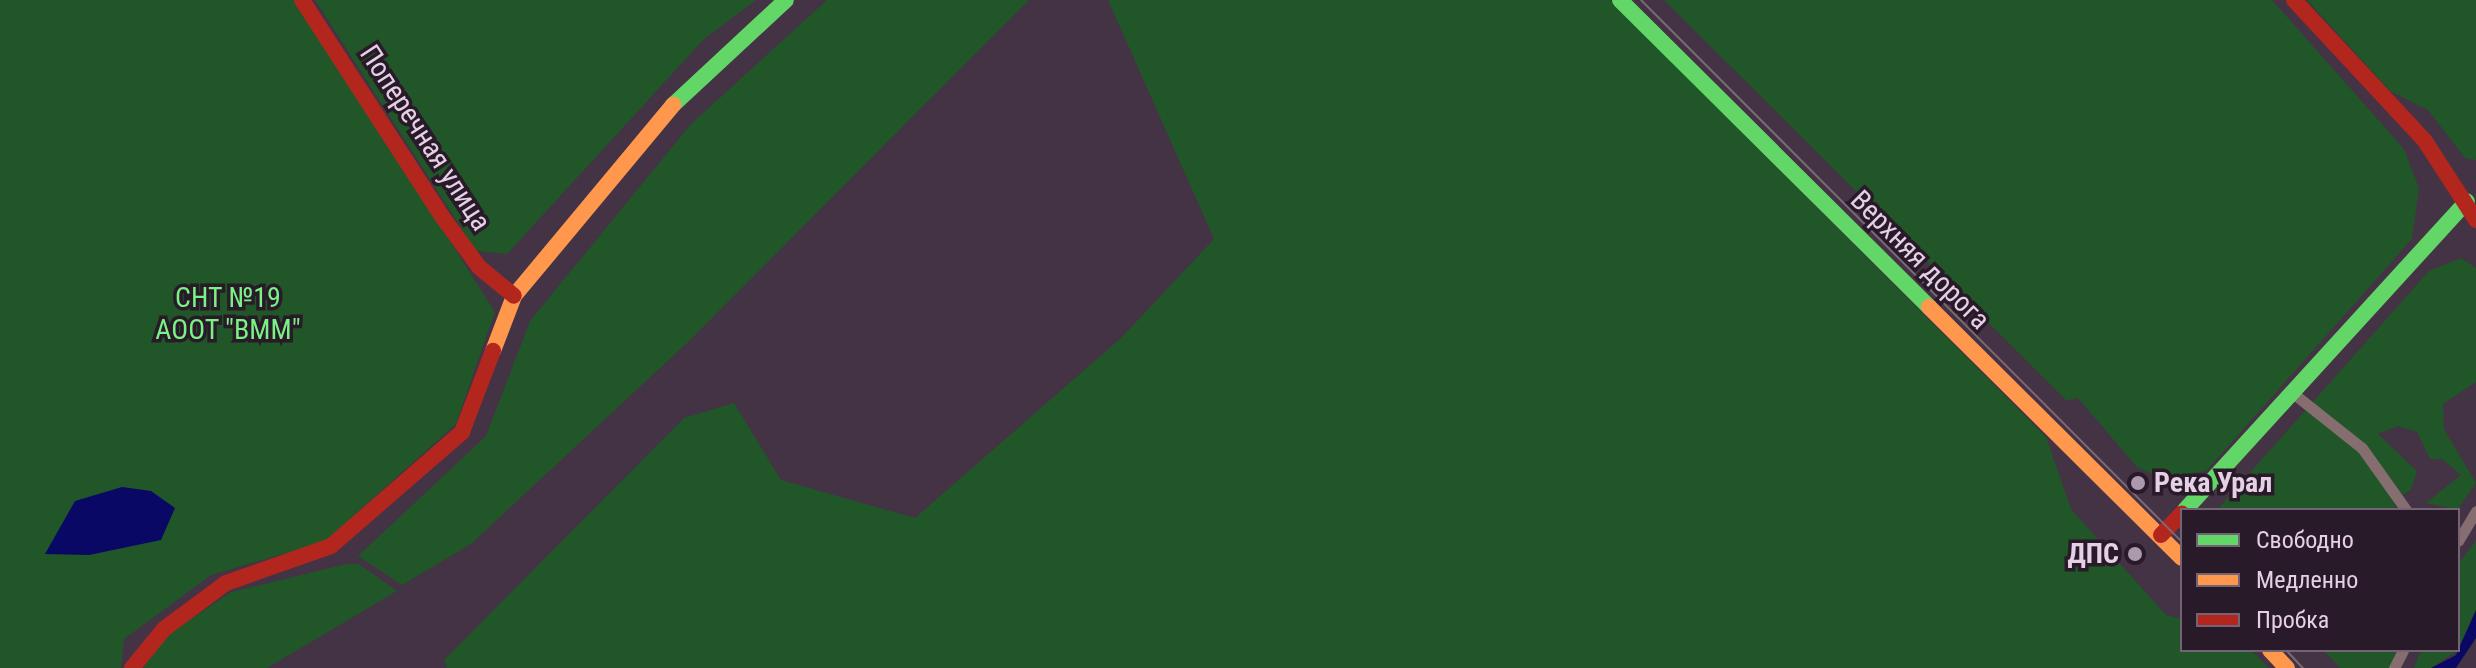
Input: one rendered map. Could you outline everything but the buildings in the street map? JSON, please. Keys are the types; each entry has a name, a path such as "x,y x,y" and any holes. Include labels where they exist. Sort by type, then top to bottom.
{"main road":[{"name":"Поперечная улица","path":"302,0 441,215 479,267 514,296"},
{"path":"132,668 164,629 226,583 331,546 462,432 514,296 688,87 786,0"},
{"name":"Верхняя дорога","path":"1620,0 2180,556"},
{"path":"2294,0 2425,141 2467,201 2476,220"},
{"path":"2186,508 2294,394 2467,201"},
{"path":"2161,535 2180,514"},
{"path":"2272,652 2287,668"}],"street":[{"path":"2294,394 2362,448 2405,508"},
{"path":"2460,538 2476,511"}],"green space":[{"name":"СНТ №19 АООТ \"ВММ\"","path":"0,0 297,0 495,312 456,424 324,542 211,575 124,639 121,668 0,668"},
{"path":"315,0 756,0 704,39 507,254 476,251"},
{"path":"827,0 1029,0 688,342 471,544 402,585 358,556 486,436 530,321 691,124"},
{"path":"1108,0 1610,0 2046,437 2071,509 2166,615 2180,618 2180,652 2253,652 2269,668 447,668 444,660 684,418 734,403 781,480 915,518 1121,338 1214,239"},
{"path":"1664,0 2272,0 2404,149 2419,188 2412,239 2206,471 2161,478 2137,467 2078,398 2067,401"},
{"path":"2307,0 2476,0 2476,160 2465,158 2428,110 2390,91"},
{"path":"2461,258 2476,268 2476,382 2443,404 2444,429 2476,483 2458,508 2426,503 2461,475 2442,459 2430,459 2417,432 2398,426 2378,434 2417,471 2411,490 2392,501 2397,508 2219,508 2429,271"},
{"path":"2476,541 2476,610 2460,645 2460,561"},
{"path":"346,564 359,564 397,591 267,668 144,668 154,644 231,592"},
{"path":"2325,652 2397,652 2390,668 2340,668"},
{"path":"2420,652 2455,652 2431,668 2414,668"}],"shaded area":[{"path":"122,487 151,491 175,508 161,540 89,555 45,554 75,501"},
{"path":"2476,610 2476,638 2456,668 2431,668 2460,652"}],"tram line":[{"path":"1641,0 2180,540"},
{"path":"2288,652 2303,668"}],"traffic: fast":[{"path":"673,105 786,0"},
{"path":"1620,0 1929,307"},
{"path":"2187,508 2467,201"}],"traffic: slow":[{"path":"493,351 514,296 673,105"},
{"path":"1929,307 2180,556"},
{"path":"2272,652 2287,668"}],"traffic: jam":[{"path":"302,0 441,215 479,267 514,296"},
{"path":"2294,0 2425,141 2476,220"},
{"path":"132,668 164,629 226,583 331,546 462,432 493,351"},
{"path":"2161,535 2180,515"}],"place":[{"name":"Река Урал","path":"2138,483"},
{"name":"ДПС","path":"2135,554"}]}
